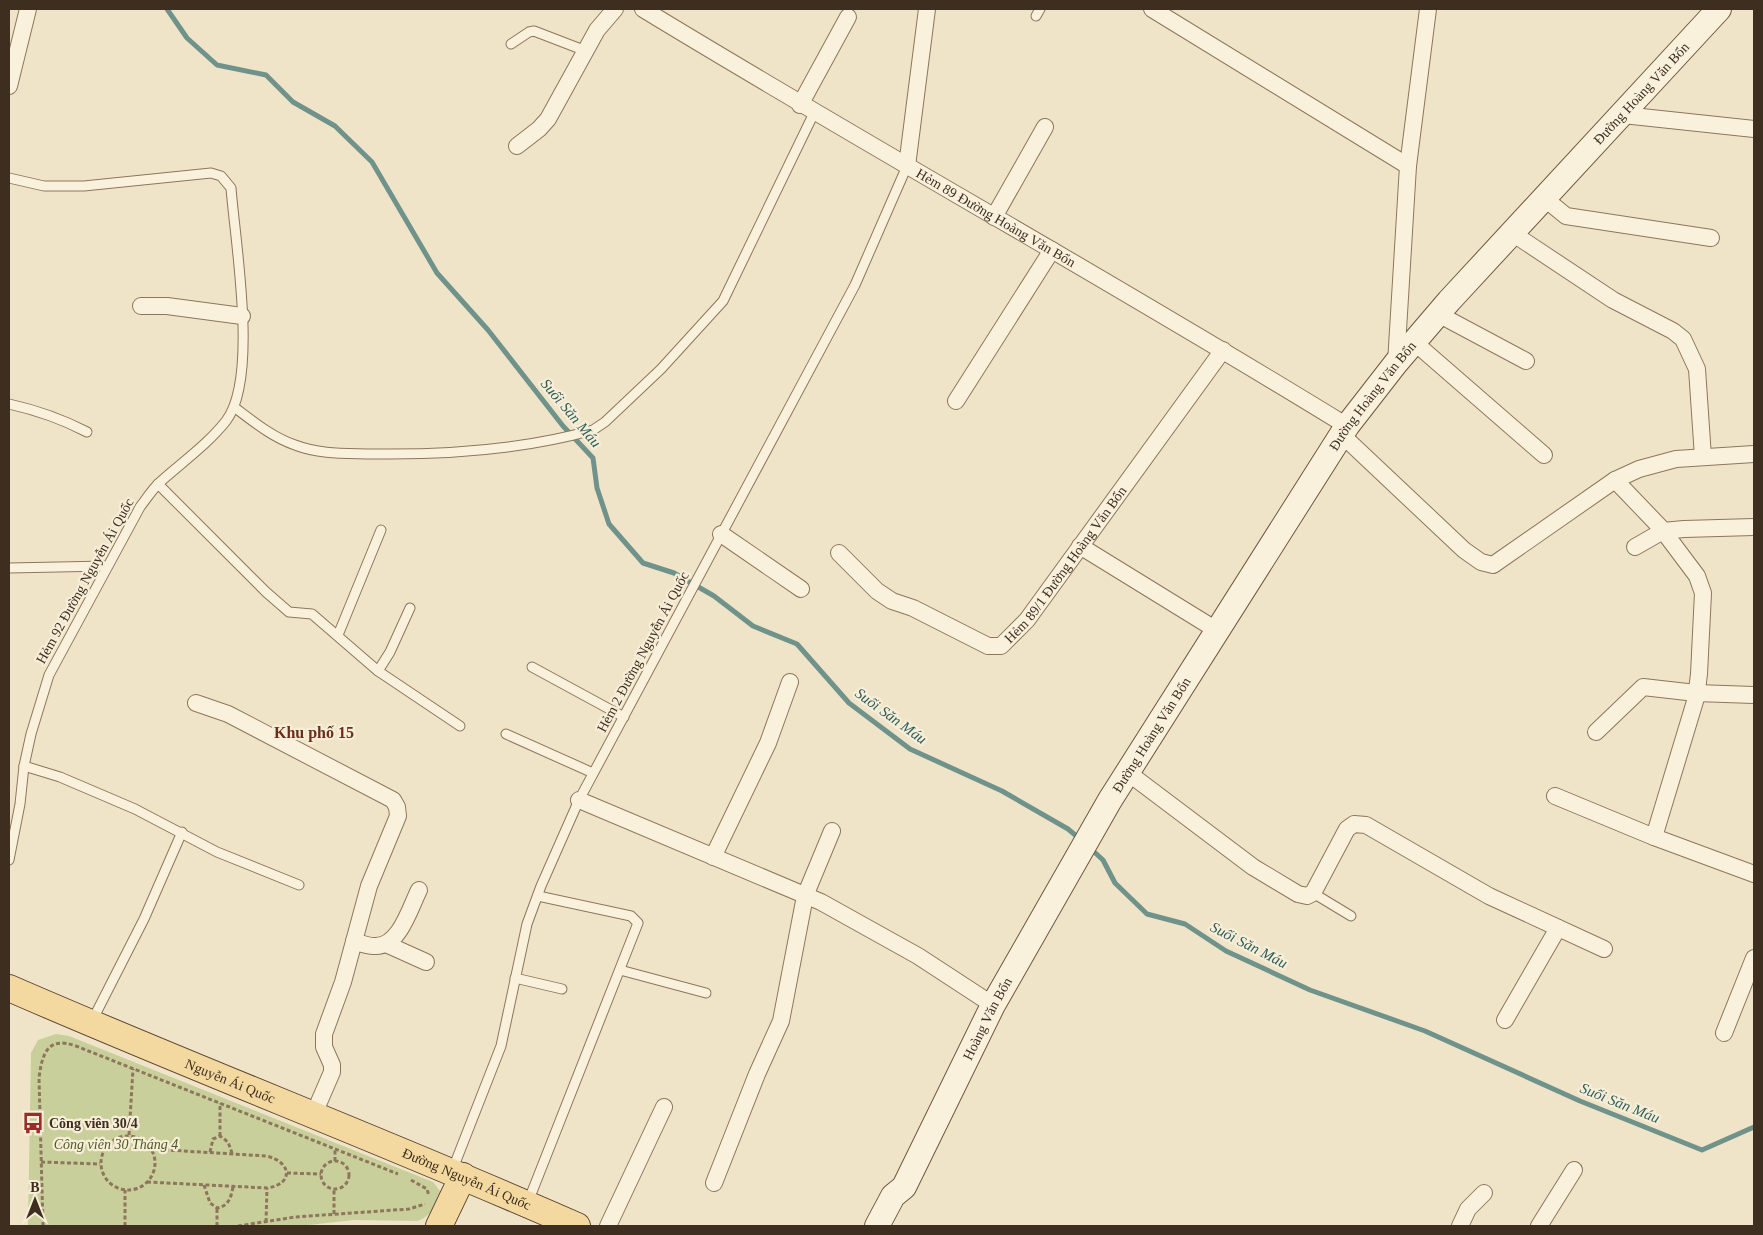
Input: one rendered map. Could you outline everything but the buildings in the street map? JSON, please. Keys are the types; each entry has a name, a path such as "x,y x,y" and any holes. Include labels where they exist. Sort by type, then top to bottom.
{"main road":[{"name":"Đường Hoàng Văn Bổn","path":"1085,844 1127,772 1345,431 1396,363 1544,198 1720,9"},
{"name":"Hoàng Văn Bổn","path":"877,1226 893,1196 904,1187 993,1005 1085,844"},
{"path":"9,988 84,1021"},
{"name":"Nguyễn Ái Quốc","path":"84,1021 384,1144"},
{"name":"Đường Nguyễn Ái Quốc","path":"384,1144 577,1226"},
{"path":"439,1226 458,1174"},
{"name":"Hoàng Văn Bổn","path":"896,1226 905,1201 904,1187"}],"street":[{"path":"9,86 28,9"},
{"path":"517,146 539,129 548,118 604,19 615,9"},
{"name":"Hẻm 89 Đường Hoàng Văn Bổn","path":"643,9 807,109 1223,350 1345,431 1464,550 1481,562 1494,565 1615,480"},
{"path":"908,166 927,9"},
{"path":"1152,9 1408,166"},
{"path":"1396,363 1408,166 1428,9"},
{"path":"807,109 848,17"},
{"path":"1623,115 1754,129"},
{"path":"994,217 1045,127"},
{"path":"1544,198 1566,216 1711,238"},
{"path":"1512,233 1614,300 1673,331 1683,339 1697,369 1703,457"},
{"path":"956,401 1052,250"},
{"path":"141,306 167,306 242,316"},
{"path":"1438,314 1526,361"},
{"path":"1414,342 1544,455"},
{"name":"Hẻm 89/1 Đường Hoàng Văn Bổn","path":"839,552 877,591 892,601 913,608 988,646 1002,646 1027,620 1223,350"},
{"path":"1654,837 1696,693 1699,674 1703,593 1697,576 1663,532 1615,480 1639,470 1676,459 1754,454"},
{"path":"1635,547 1663,532 1684,529 1754,527"},
{"path":"721,534 802,589"},
{"path":"1080,546 1218,631"},
{"path":"713,857 768,743 790,682"},
{"path":"1596,732 1643,687 1696,693 1754,695"},
{"path":"196,703 228,714 393,800 397,807 398,816 369,886 343,982 324,1034 324,1047 332,1065 332,1072 313,1116"},
{"path":"1127,772 1253,868 1298,894 1307,896 1313,893 1347,828 1354,824 1366,825 1489,896 1604,950"},
{"path":"1555,796 1654,837 1754,874"},
{"path":"579,800 805,896 918,956 993,1005"},
{"path":"714,1183 757,1074 781,1021 805,896 832,831"},
{"path":"354,941 372,947 386,944 395,937 419,890"},
{"path":"1505,1020 1558,928"},
{"path":"386,944 426,962"},
{"path":"1724,1033 1754,958"},
{"path":"608,1226 664,1107"},
{"path":"1540,1226 1574,1170"},
{"path":"1460,1226 1468,1210 1484,1193"}],"lane":[{"path":"511,44 529,32 534,32 586,51"},
{"path":"234,407 272,435 296,446 323,453 414,454 470,452 565,437 583,433 605,422 661,369 723,301 807,109"},
{"name":"Hẻm 2 Đường Nguyễn Ái Quốc","path":"458,1174 498,1054 528,924 579,800 855,285 908,166"},
{"name":"Hẻm 92 Đường Nguyễn Ái Quốc","path":"9,178 61,187 211,173 221,176 230,188 242,316 241,384 234,407 226,421 158,484 140,507 49,675 30,734 20,804 9,860"},
{"path":"9,404 36,412 87,432"},
{"path":"158,484 266,592 289,612 312,614 338,634 378,671 460,726"},
{"path":"338,634 381,530"},
{"path":"9,568 107,566"},
{"path":"378,671 390,652 410,608"},
{"path":"532,667 624,717"},
{"path":"506,734 593,773"},
{"path":"24,766 60,777 182,832 217,852 299,885"},
{"path":"84,1021 144,919 182,832"},
{"path":"1313,893 1351,916"},
{"path":"527,1204 638,923 635,919 538,896"},
{"path":"620,970 706,993"},
{"path":"515,978 562,989"}],"path":[{"path":"43,1226 39,1078 40,1067 48,1047 56,1043 67,1043 133,1068 335,1149 411,1180 427,1189 430,1195 425,1205 417,1208 334,1214 238,1226"},
{"path":"129,1135 133,1068"},
{"path":"220,1103 220,1136"},
{"path":"129,1135 146,1142 151,1149 155,1166 147,1182 140,1187 125,1190 113,1186 106,1180 100,1164 105,1147 120,1136 129,1135"},
{"path":"210,1152 213,1139 220,1136"},
{"path":"220,1136 228,1142 232,1154"},
{"path":"151,1149 275,1158 287,1173 321,1174"},
{"path":"335,1149 335,1161"},
{"path":"335,1161 345,1166 349,1174 344,1186 334,1188 324,1183 321,1174 325,1166 335,1161"},
{"path":"42,1162 100,1164"},
{"path":"147,1182 267,1188 278,1186 284,1182 287,1173"},
{"path":"204,1185 210,1203 217,1208"},
{"path":"217,1208 224,1206 228,1201 233,1187"},
{"path":"266,1222 267,1188"},
{"path":"334,1188 334,1214"},
{"path":"125,1190 125,1226"},
{"path":"217,1208 217,1226"}],"green space":[{"name":"Công viên 30 Tháng 4","path":"56,1034 69,1036 433,1182 440,1191 440,1196 430,1213 417,1221 354,1220 300,1226 28,1226 31,1053 38,1040"}],"waterway":[{"name":"Suối Săn Máu","path":"167,9 187,38 217,65 266,75 293,102 335,126 372,162 437,273 488,330 563,426 593,458 597,488 609,524 643,563 674,573 714,596 753,626 797,644 849,703 910,749 1002,791 1068,829 1080,839"},
{"name":"Suối Săn Máu","path":"1090,848 1103,860 1115,883 1147,914 1185,924 1226,951 1310,990 1425,1031 1580,1101 1702,1150 1754,1127"}],"place":[{"name":"Công viên 30/4","path":"33,1123"}],"district":[{"name":"Khu phố 15","path":"314,732"}]}
